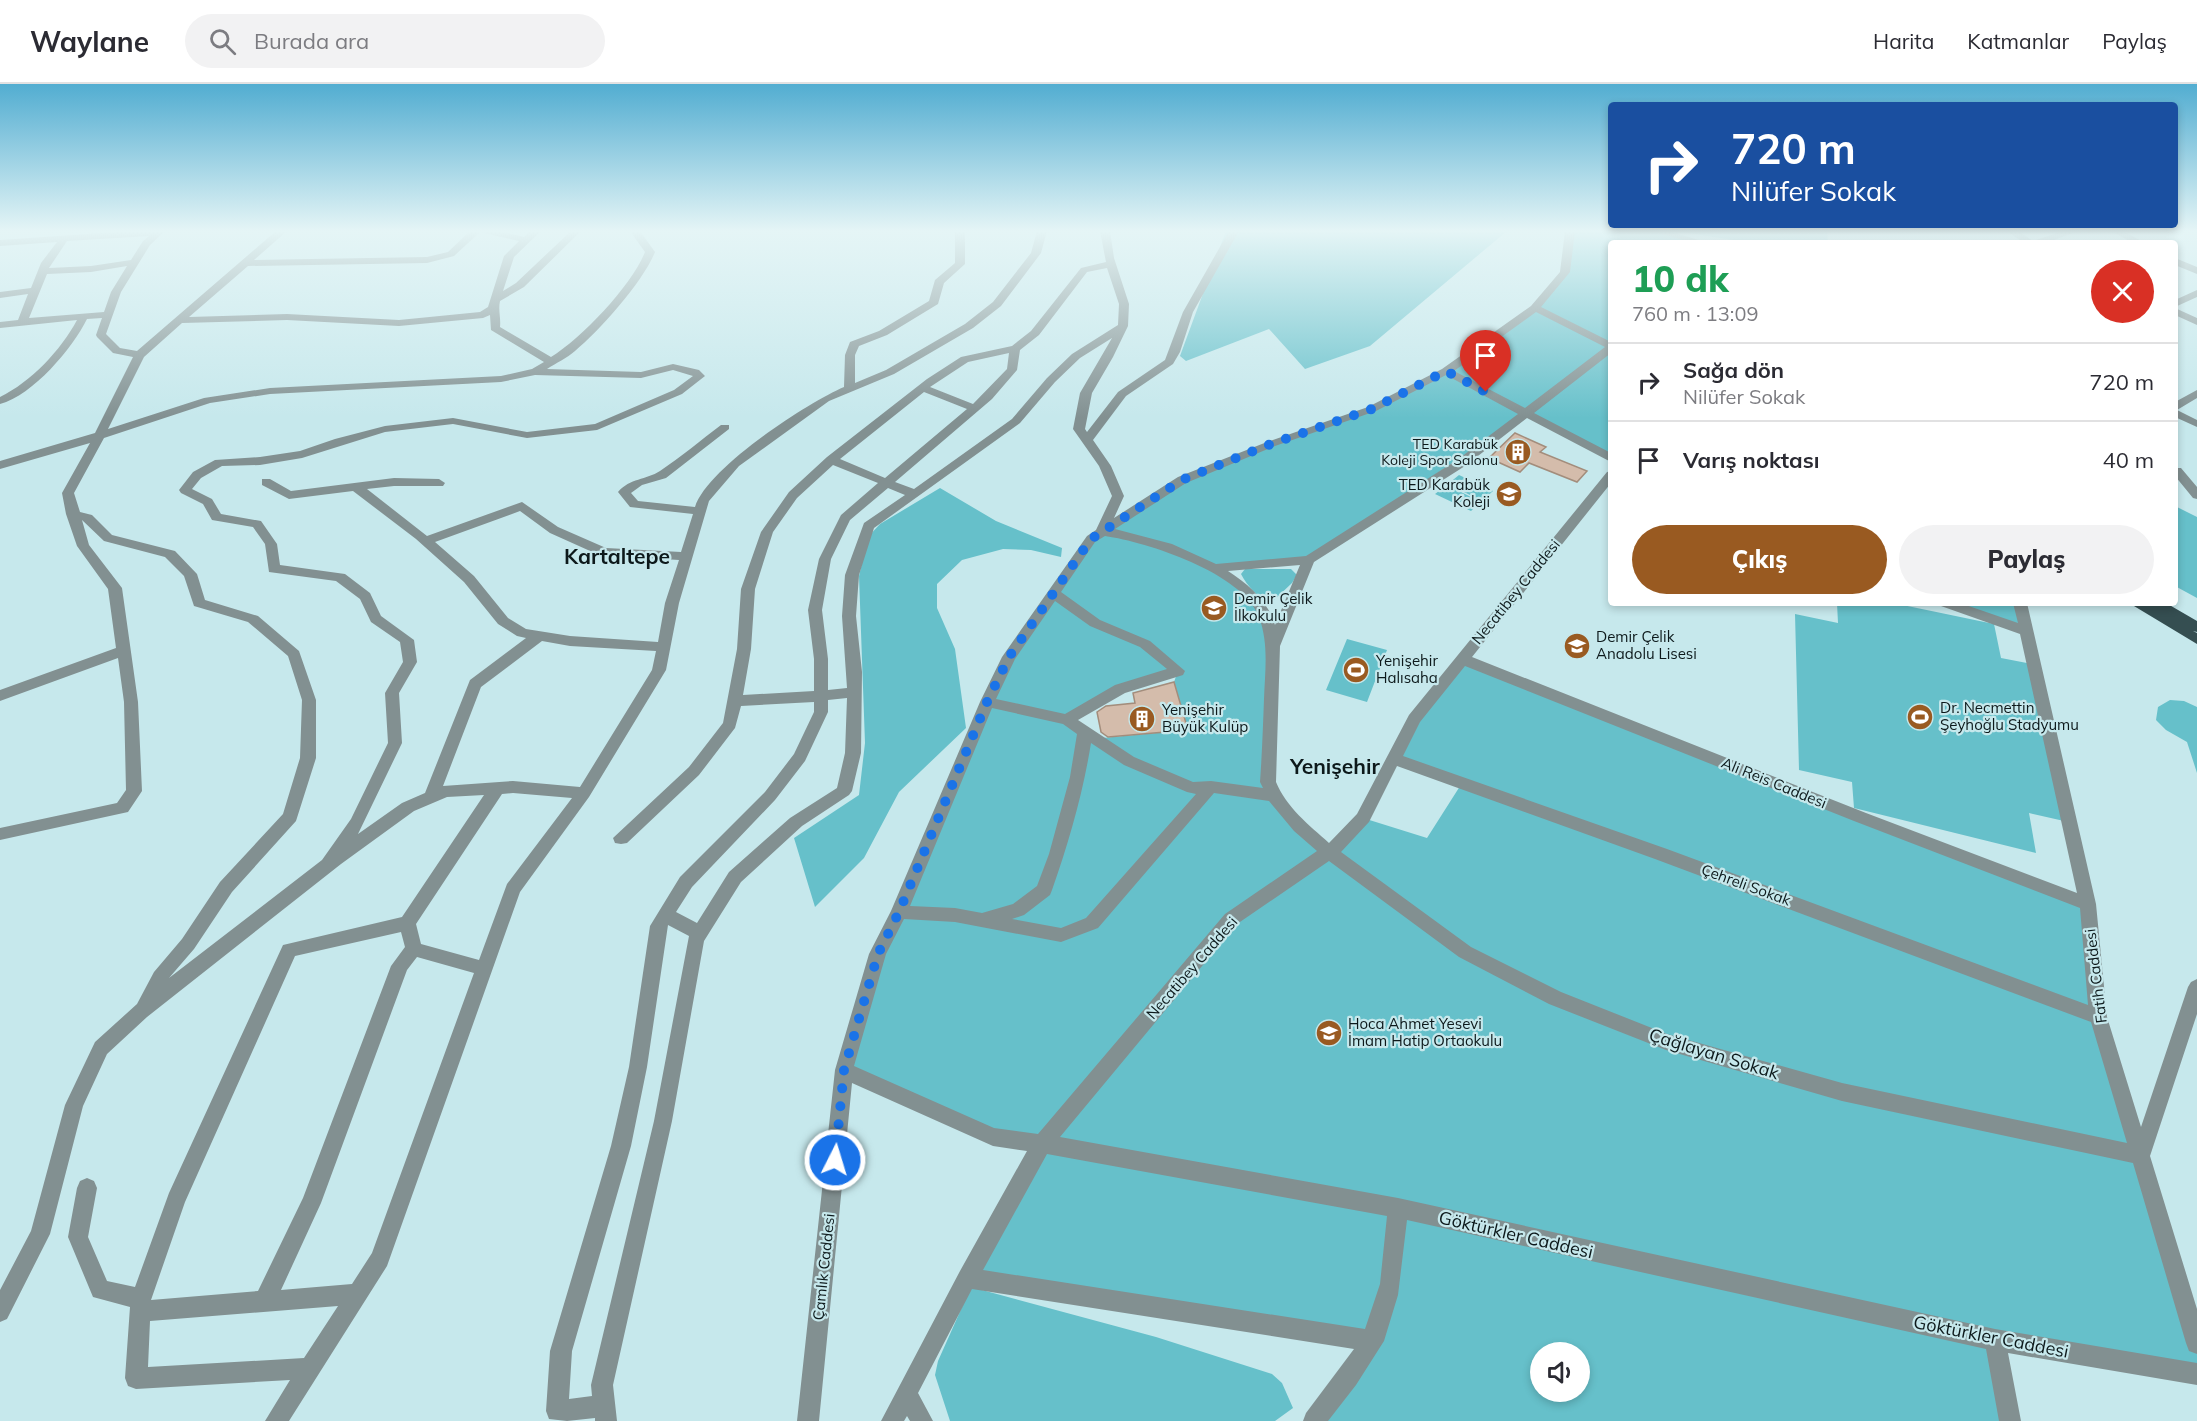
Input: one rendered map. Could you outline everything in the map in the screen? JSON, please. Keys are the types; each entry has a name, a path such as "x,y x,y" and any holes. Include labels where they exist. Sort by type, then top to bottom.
{"main road":[{"path":"2141,606 2197,639"},
{"path":"2161,606 2197,627"}],"street":[{"path":"22,322 35,293"},
{"path":"116,293 101,335 117,351 139,355"},
{"path":"0,834 122,808 135,791 131,702 115,588 83,546 72,514 68,493 139,355 210,293"},
{"path":"497,293 494,304 495,328 552,362"},
{"path":"179,320 287,317 399,323 483,315 509,293"},
{"path":"535,372 570,350 594,327 622,293"},
{"path":"849,390 850,355 854,344 883,333 934,302 936,293"},
{"path":"276,1421 380,1259 513,889 584,793 659,670 672,603 703,500 735,463 825,399 890,372 969,326 998,304 1006,293"},
{"path":"621,838 694,771 730,724 744,649 748,590 767,532 793,495 831,460 922,388 965,359 1015,349 1035,333 1066,293"},
{"path":"1121,293 1124,304 1123,326 1108,357 1086,393 1079,429 1105,466 1118,496 1102,531 1128,534 1217,568 1235,582 1263,611 1273,646 1268,782 1274,796"},
{"path":"1087,440 1122,394 1169,362 1175,352 1188,312 1199,293"},
{"name":"Çamlık Caddesi","path":"808,1421 844,1070 878,954 899,912 987,702 1009,657 1091,539 1102,531 1182,480 1271,444 1372,409 1446,371 1535,308 1547,293"},
{"path":"2178,302 2196,293"},
{"path":"1535,308 1608,345"},
{"path":"2178,312 2197,322"},
{"path":"0,325 108,315"},
{"path":"0,401 23,390 78,330 84,316"},
{"path":"1015,349 1012,370 975,408 845,518 825,559 815,610 821,659 821,712 800,757 770,795 686,882 658,926 638,1067 621,1146 561,1351 557,1411 605,1413 602,1385 663,1121 696,939 735,876 796,822 844,791 853,753 855,672 849,616 852,575 868,526 1016,421 1051,380 1076,356 1123,326"},
{"path":"1217,568 1308,560 1461,464 1608,349"},
{"path":"0,465 208,399 314,388 501,379 535,372 641,375 673,368 695,372 699,376 678,392 597,427 527,435 453,421 385,429 302,454 260,461 219,463 197,475 185,490 208,502 216,517 257,524 271,544 274,569 339,577 364,596 376,619 407,640 410,662 392,693 395,743 357,824 326,867"},
{"path":"1446,371 1608,456"},
{"path":"922,388 975,408"},
{"path":"2178,405 2197,393"},
{"path":"2178,414 2197,424"},
{"path":"700,511 634,504 624,492 638,482 662,475 725,427"},
{"path":"831,460 915,494"},
{"path":"2178,471 2197,478"},
{"path":"2178,472 2197,495"},
{"name":"Necatibey Caddesi","path":"892,1421 967,1278 1042,1144 1231,919 1329,852 1347,837 1363,818 1413,719 1608,479"},
{"path":"266,482 290,495 394,482 439,483"},
{"path":"356,488 425,541 469,579 504,621 522,633 570,641 664,647"},
{"path":"425,541 522,506 554,530 604,552 686,556"},
{"path":"72,514 88,518 108,538 170,554 190,574 200,603 253,619 294,654 309,700 308,758 290,817 226,887 188,944 160,977 141,1011"},
{"path":"1273,646 1308,560"},
{"path":"1053,593 1095,623 1145,644 1178,671 1120,689 1067,720"},
{"path":"1955,606 2028,631"},
{"name":"Fatih Caddesi","path":"2021,606 2088,904 2098,1017 2197,1343"},
{"path":"431,797 476,684 540,636"},
{"path":"0,696 124,650"},
{"name":"Ali Reis Caddesi","path":"1462,659 1860,817 2088,904"},
{"path":"734,701 854,692"},
{"path":"987,702 1067,720 1139,766 1192,788 1211,787 1274,796"},
{"path":"899,912 986,919 1018,910 1044,890 1057,854 1078,777 1085,732"},
{"name":"Çehreli Sokak","path":"1392,758 1661,854 2098,1017"},
{"path":"955,915 1061,934 1092,923 1211,787"},
{"path":"0,1312 40,1234 78,1095 101,1048 141,1011 326,867 408,807 445,791 497,788 584,793"},
{"path":"310,1368 136,1378 140,1305 176,1200 288,950 407,923 497,788"},
{"name":"Çağlayan Sokak","path":"1274,796 1300,828 1329,852 1465,952 1556,998 1666,1042 1842,1092 2141,1155"},
{"path":"665,915 699,933"},
{"path":"407,923 414,950"},
{"path":"414,950 484,969"},
{"path":"264,1302 311,1203 400,966 414,950"},
{"path":"2141,1155 2197,987"},
{"name":"Göktürkler Caddesi","path":"844,1070 993,1137 1089,1151 1398,1208 1765,1291 1995,1340 2197,1374"},
{"path":"87,1188 78,1237 100,1290 140,1305 264,1302 357,1294"},
{"path":"1314,1421 1350,1378 1373,1341 1388,1295 1398,1208"},
{"path":"967,1278 1373,1341"},
{"path":"1995,1340 2010,1421"},
{"path":"906,1393 922,1421"}],"shaded area":[{"path":"1203,293 1433,293 1370,346 1305,369 1269,329 1186,361 1180,356"},
{"path":"1547,293 1608,293 1608,456 1526,413 1309,560 1218,568 1263,611 1273,646 1268,782 1329,852 1363,818 1427,838 1462,783 1392,758 1462,659 2088,904 2098,1017 2197,1343 2197,1374 1995,1340 2010,1421 1314,1421 1372,1341 967,1278 1042,1144 993,1137 844,1070 878,954 987,702 1091,539 1182,480 1372,409 1429,381 1535,307","holes":["1178,671 1174,682 1188,730 1102,738 1068,720 1120,689"]},
{"path":"1459,475 1493,491 1482,501 1448,484"},
{"path":"1447,485 1481,502 1471,511 1435,494"},
{"path":"940,488 996,521 1062,548 1061,557 1031,550 1003,549 962,560 937,584 937,608 955,649 966,728 899,792 864,858 815,907 794,838 859,795 865,743 859,576 868,537 880,524"},
{"path":"2178,508 2197,517 2197,598 2178,588"},
{"path":"1245,569 1291,569 1297,575 1270,604 1247,583 1241,574"},
{"name":"Dr. Necmettin Şeyhoğlu Stadyumu","path":"1837,606 1907,606 1994,624 2001,658 2032,664 2064,821 2029,813 2036,853 1854,808 1852,782 1799,770 1795,614 1838,623"},
{"path":"1955,606 2021,606 2027,631"},
{"name":"Yenişehir Halısaha","path":"1347,639 1387,650 1367,702 1326,690"},
{"path":"2170,700 2184,701 2197,707 2197,773 2187,742 2166,730 2156,720 2158,707"},
{"path":"971,1287 1156,1337 1272,1374 1282,1383 1293,1408 1275,1421 950,1421 935,1375 938,1361"}],"building":[{"name":"TED Karabük Koleji Spor Salonu","path":"1515,433 1546,447 1540,452 1587,471 1577,482 1529,463 1520,472 1489,458"},
{"name":"Yenişehir Büyük Kulüp","path":"1174,682 1188,730 1108,737 1101,732 1097,712 1106,706 1135,703 1133,693"}],"place":[{"name":"TED Karabük Koleji Spor Salonu","path":"1518,452"},
{"name":"TED Karabük Koleji","path":"1509,494"},
{"name":"Demir Çelik İlkokulu","path":"1214,608"},
{"name":"Demir Çelik Anadolu Lisesi","path":"1577,646"},
{"name":"Yenişehir Halısaha","path":"1356,670"},
{"name":"Dr. Necmettin Şeyhoğlu Stadyumu","path":"1920,717"},
{"name":"Yenişehir Büyük Kulüp","path":"1142,719"},
{"name":"Hoca Ahmet Yesevi İmam Hatip Ortaokulu","path":"1329,1033"}],"district":[{"name":"Kartaltepe","path":"617,557"},
{"name":"Yenişehir","path":"1335,767"}],"route":[{"path":"835,1160 844,1070 878,954 899,912 987,702 1009,657 1091,539 1182,480 1271,444 1372,409 1446,371 1486,392"}]}
